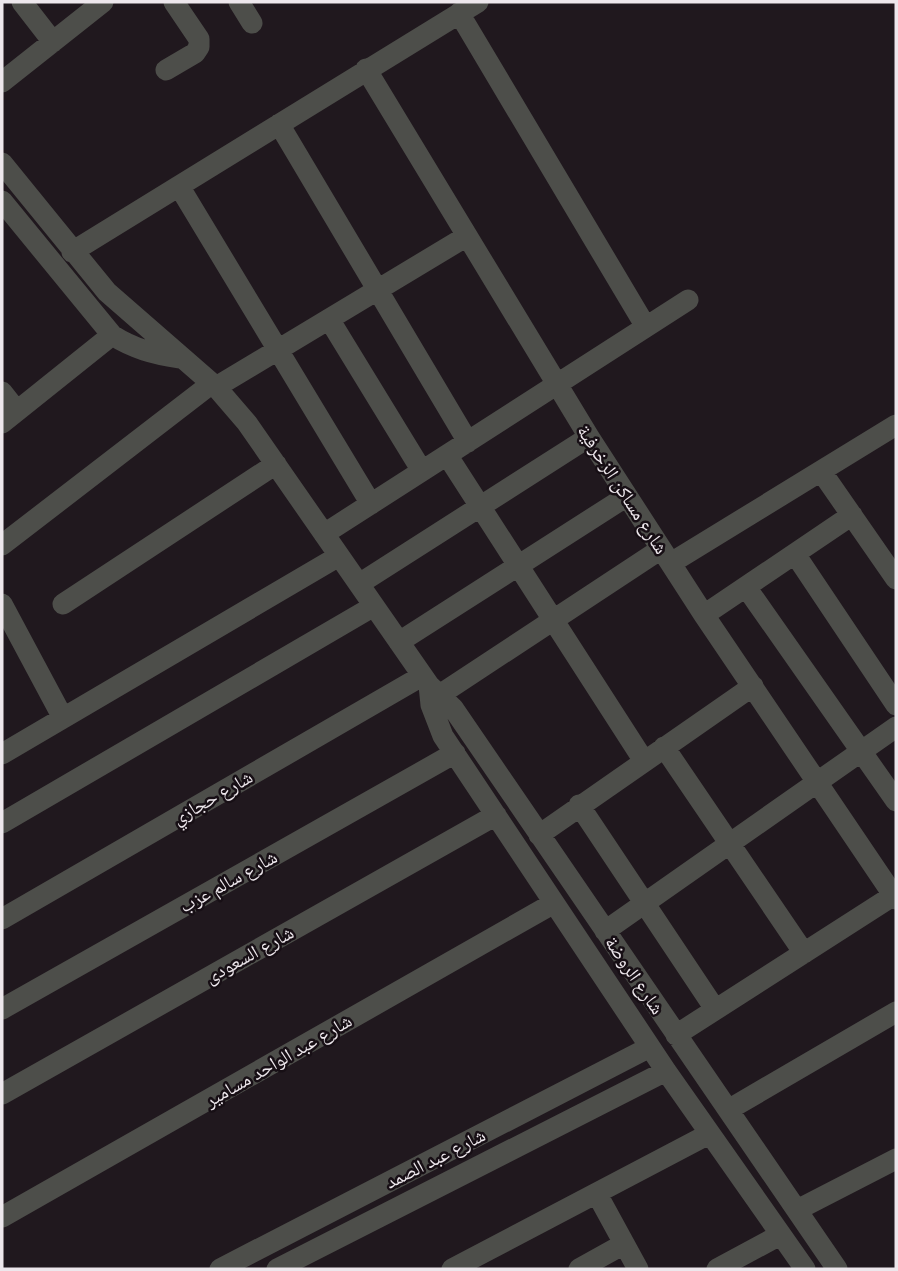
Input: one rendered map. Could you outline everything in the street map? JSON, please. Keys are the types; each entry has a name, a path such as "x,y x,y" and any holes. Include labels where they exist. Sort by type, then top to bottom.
{"street":[{"path":"22,2 53,42"},
{"path":"2,82 103,2"},
{"path":"166,70 195,53 199,47 198,39 174,2"},
{"path":"239,2 252,23"},
{"path":"72,252 468,7 646,327"},
{"name":"شارع مساكن الزخرفية","path":"366,69 589,437 704,615 895,897"},
{"path":"279,124 468,442"},
{"name":"شارع الروضة","path":"2,163 72,252 123,308 214,386 247,423 399,642 431,685 453,708 837,1269"},
{"path":"179,186 371,504"},
{"name":"شارع الروضة","path":"2,201 112,335 130,347 179,358"},
{"path":"2,545 214,386 467,236"},
{"path":"324,534 688,300"},
{"path":"329,319 422,471"},
{"path":"2,391 10,417 112,335"},
{"name":"شارع حجازي","path":"2,919 554,620 821,471 896,425"},
{"path":"359,584 589,437"},
{"path":"447,455 644,761"},
{"path":"63,604 276,464"},
{"path":"821,471 896,579"},
{"path":"399,642 627,496"},
{"path":"704,615 852,515"},
{"path":"794,554 896,705"},
{"path":"2,754 340,556"},
{"path":"746,587 896,801"},
{"path":"2,604 63,718"},
{"path":"2,823 374,606"},
{"name":"شارع الروضة","path":"431,685 436,721 455,753 650,1048 805,1269"},
{"path":"539,835 753,686"},
{"path":"605,931 896,727"},
{"path":"664,747 804,953"},
{"name":"شارع سالم عزب","path":"2,1009 455,753"},
{"path":"579,805 715,1009"},
{"name":"شارع السعودى","path":"2,1094 495,815"},
{"path":"676,1035 895,897"},
{"name":"شارع عبد الواحد مسامير","path":"2,1217 554,903"},
{"path":"728,1110 896,1012"},
{"name":"شارع عبد الصمد","path":"220,1269 650,1048"},
{"name":"شارع عبد الصمد","path":"277,1269 666,1071"},
{"path":"452,1269 484,1262 597,1194 709,1134"},
{"path":"797,1210 896,1158"},
{"path":"597,1194 638,1269"},
{"path":"717,1269 780,1235"},
{"path":"579,1269 624,1244"}]}
